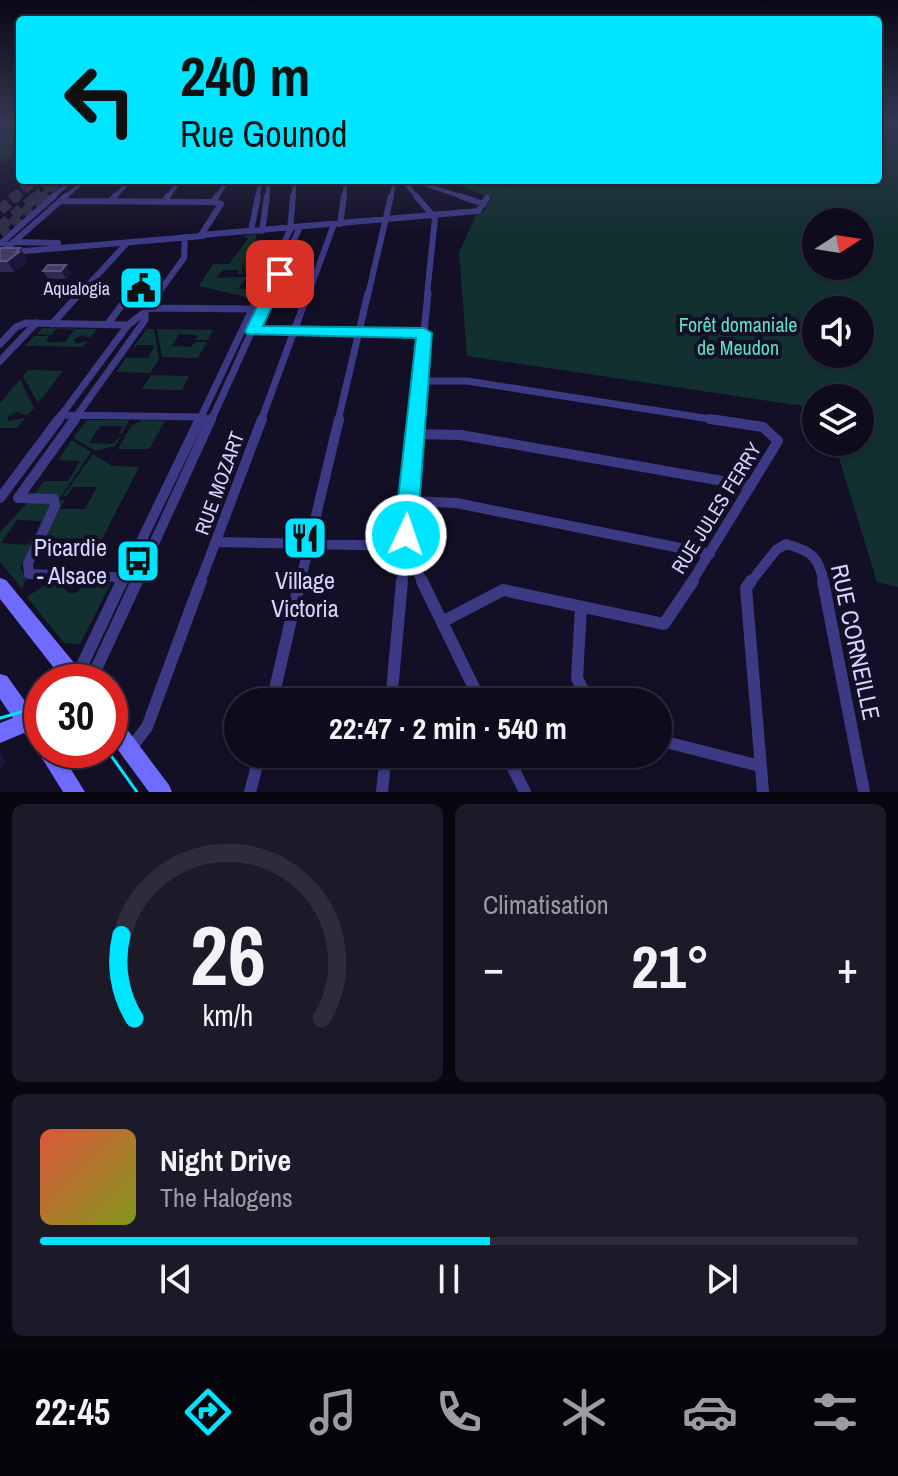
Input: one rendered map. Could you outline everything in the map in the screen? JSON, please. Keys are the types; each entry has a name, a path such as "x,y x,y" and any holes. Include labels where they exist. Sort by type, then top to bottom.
{"main road":[{"path":"0,586 6,603 64,664"},
{"path":"0,683 24,716"},
{"path":"0,733 24,724"},
{"path":"128,746 162,792"},
{"path":"59,768 75,792"}],"street":[{"path":"59,243 1,243 68,184"},
{"path":"1,253 80,184"},
{"path":"111,201 130,184"},
{"path":"164,202 177,184"},
{"path":"213,202 225,184"},
{"path":"251,231 260,184"},
{"path":"262,231 268,184"},
{"path":"91,664 139,578 207,417 296,228 295,184"},
{"name":"RUE MOZART","path":"130,749 140,741 147,727 294,331 337,224 345,184"},
{"path":"275,688 394,184"},
{"path":"406,184 435,215 405,546 474,688"},
{"path":"1,253 478,211 486,201 426,184"},
{"path":"61,201 221,204 201,235"},
{"path":"139,578 29,574 28,563 55,506 54,499 18,498 184,258 185,237"},
{"path":"52,324 127,242"},
{"path":"107,325 124,302"},
{"path":"0,498 128,325 143,316 257,309"},
{"path":"88,664 124,577 253,331 257,309"},
{"path":"0,344 16,327 36,323 128,325"},
{"path":"0,361 36,323"},
{"path":"253,331 424,333"},
{"name":"RUE JULES FERRY","path":"421,381 467,381 763,427 778,441 664,624 503,590 442,622"},
{"path":"61,415 207,417"},
{"path":"415,434 461,435 751,486"},
{"path":"410,501 456,503 710,554"},
{"path":"216,542 405,546"},
{"name":"RUE CORNEILLE","path":"763,792 746,588 779,547 791,545 805,549 820,564 864,792"},
{"path":"392,688 403,570 413,565"},
{"path":"581,607 577,678 582,688"},
{"path":"672,744 760,766"},
{"path":"250,792 256,768"},
{"path":"382,792 385,768"},
{"path":"513,768 525,792"}],"green space":[{"name":"Forêt domaniale de Meudon","path":"882,159 898,159 898,587 877,582 838,456 874,456 874,384 802,384 802,406 467,356 459,252 477,213 484,211 491,198 456,184 882,184"},
{"path":"257,234 253,249 280,246 271,262 271,259 255,259 252,267 267,268 271,264 265,274 244,271 243,258 242,272 245,274 237,274 238,270 222,270 217,278 261,276 261,284 260,280 244,280 239,289 256,290 260,286 254,299 199,286 213,264 229,264 248,238 243,237 245,235"},
{"path":"42,328 97,329 90,338 83,335 74,339 76,344 87,341 83,347 34,346 38,340 33,346 25,346 34,336 49,336 46,342 65,342 74,330 56,329 51,335 37,334"},
{"path":"147,329 154,329 159,359 150,373 116,372 126,358 148,358 155,345 137,345 131,350"},
{"path":"157,329 213,330 208,340 196,340 198,335 179,334 172,346 191,347 195,342 207,342 198,358 162,357"},
{"path":"28,370 63,371 38,403 23,377"},
{"path":"151,375 189,376 182,390 142,389"},
{"path":"20,379 34,408 27,416 17,412 8,416 8,421 25,418 17,428 0,428 0,403"},
{"path":"87,420 129,421 122,433 119,433 123,426 100,426 89,443 112,444 121,436 115,446 96,451 73,438"},
{"path":"142,420 165,421 149,449 118,449 131,426"},
{"path":"72,440 91,452 60,498 32,497 44,481 68,481 80,461 58,460"},
{"path":"93,454 112,466 139,467 102,539 43,538 61,500 65,500 60,509 85,509 97,487 73,487 67,496 63,496"},
{"path":"30,500 52,503 40,528 41,521 17,520 1,543 27,545 36,534 20,568 26,578 22,589 0,562 0,532"},
{"path":"53,579 70,594 78,592 86,581 111,583 80,644 64,643 27,597"}],"building":[{"path":"0,248 20,248 7,261 0,261"},
{"path":"48,265 66,265 61,271 43,271"}],"tunnel":[{"path":"13,198 28,184"},
{"path":"14,198 31,184"},
{"path":"34,198 51,184"},
{"path":"41,198 58,184"},
{"path":"0,210 15,196"},
{"path":"0,210 17,196"},
{"path":"0,227 37,196"},
{"path":"0,233 44,196"}],"tram line":[{"path":"0,718 24,711"},
{"path":"120,768 137,792"}],"place":[{"name":"Aqualogia","path":"141,288"},
{"name":"Village Victoria","path":"305,538"},
{"name":"Picardie - Alsace","path":"138,561"}],"route":[{"path":"280,274 253,331 424,333 406,535"}]}
